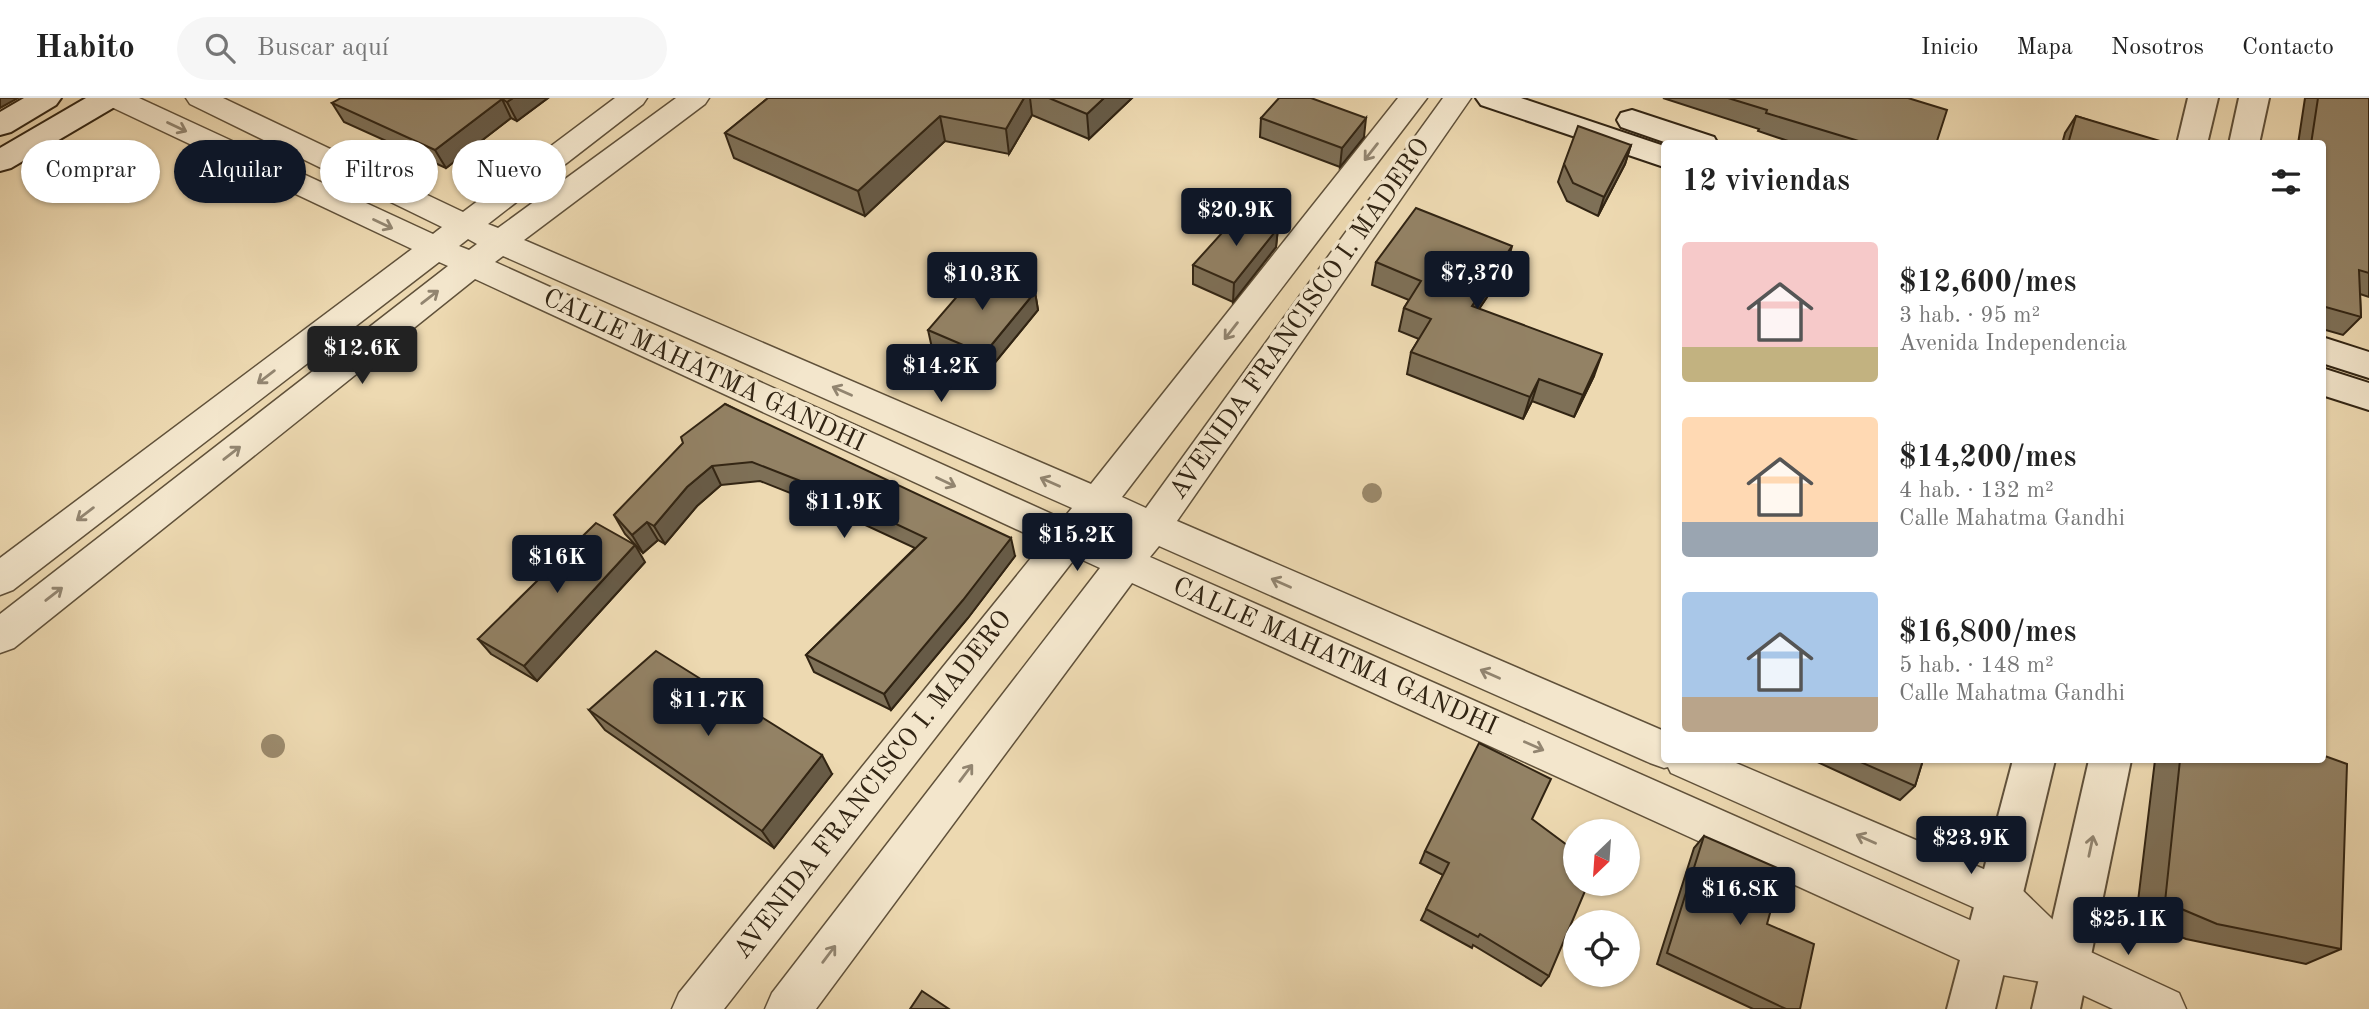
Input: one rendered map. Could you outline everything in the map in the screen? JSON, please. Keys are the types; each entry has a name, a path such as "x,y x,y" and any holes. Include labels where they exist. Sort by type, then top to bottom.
{"main road":[{"path":"0,125 46,98"},
{"path":"0,162 108,98"},
{"path":"1490,98 1661,156"},
{"path":"1567,98 1691,140"},
{"path":"2193,140 2203,98"},
{"path":"2245,140 2254,98"},
{"path":"2326,351 2369,365"},
{"path":"2326,382 2369,397"},
{"path":"1971,1009 2033,763"},
{"path":"2056,1009 2109,763"}],"street":[{"name":"CALLE MAHATMA GANDHI","path":"115,98 435,249 1069,538 1986,950 2066,964 2163,1009"},
{"name":"CALLE MAHATMA GANDHI","path":"200,98 500,242 1661,750"},
{"path":"0,579 633,98"},
{"path":"0,636 500,242 695,98"},
{"name":"AVENIDA FRANCISCO I. MADERO","path":"695,1009 1097,503 1413,98"},
{"name":"AVENIDA FRANCISCO I. MADERO","path":"788,1009 1153,526 1457,98"},
{"name":"CALLE MAHATMA GANDHI","path":"1692,763 1999,897 2066,964"}],"building":[{"path":"341,98 513,98 507,102 502,99 438,148 438,140 413,140 332,103"},
{"path":"768,98 1024,98 1006,129 940,116 858,191 725,133"},
{"path":"1049,98 1104,98 1087,114"},
{"path":"1279,98 1311,98 1366,118 1342,148 1261,118"},
{"path":"1728,98 1908,98 1947,110 1937,140 1855,140 1766,113 1767,110"},
{"path":"2318,98 2369,98 2369,273 2359,270 2361,317 2326,307 2326,140 2312,140"},
{"path":"2076,116 2157,140 2069,140"},
{"path":"1578,126 1631,145 1604,197 1573,183 1564,164"},
{"path":"1416,208 1512,246 1472,306 1602,354 1583,395 1539,379 1530,397 1411,352 1431,319 1404,308 1421,281 1376,262"},
{"path":"1240,213 1278,228 1234,283 1193,265"},
{"path":"979,271 1035,292 984,354 928,330"},
{"path":"725,404 1011,538 884,694 806,655 926,538 826,491 752,462 712,466 687,487 654,526 647,522 632,535 614,515 683,443 681,437"},
{"path":"596,523 635,545 524,666 478,639"},
{"path":"656,651 822,755 762,831 589,710"},
{"path":"1479,743 1551,779 1532,819 1563,842 1563,896 1583,896 1577,910 1563,910 1563,943 1549,976 1480,934 1478,937 1426,909 1449,863 1425,851"},
{"path":"2326,756 2347,764 2341,949 2217,924 2165,902 2180,763 2326,763"},
{"path":"1863,763 1922,763 1915,786"},
{"path":"1704,836 1782,870 1767,924 1814,944 1800,1009 1786,1009 1667,953"},
{"path":"922,991 949,1009 910,1009"}]}
